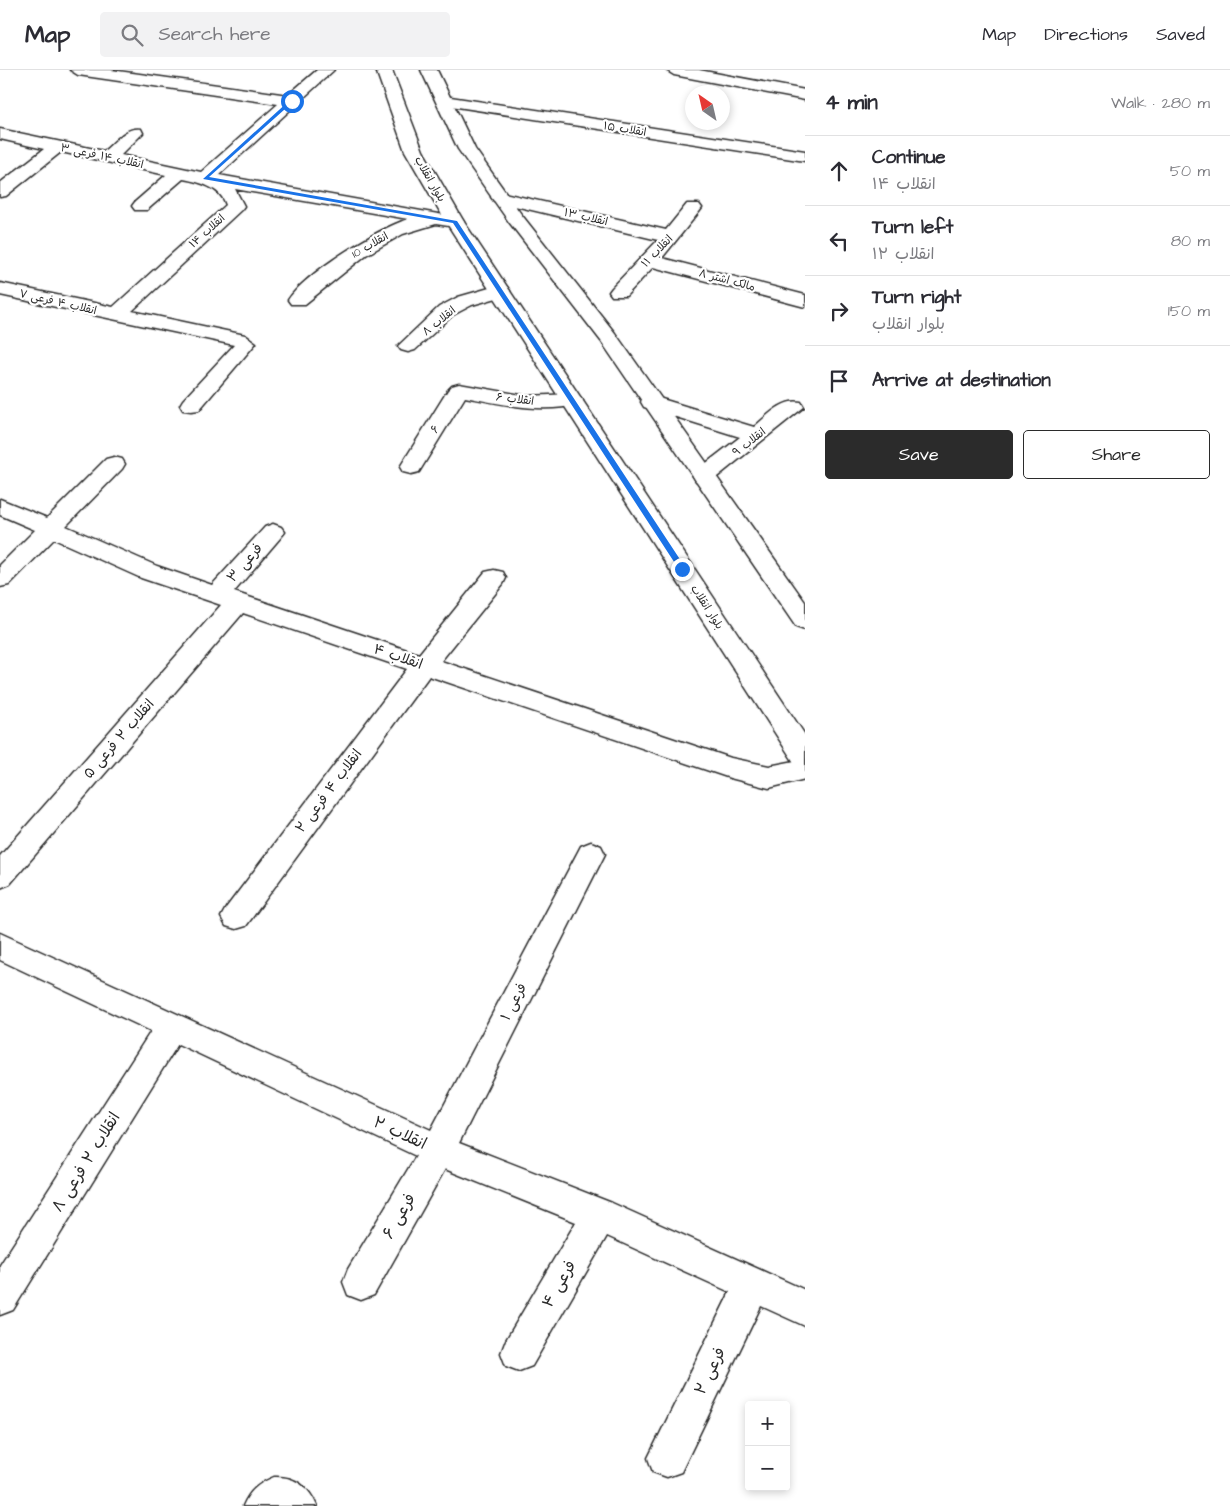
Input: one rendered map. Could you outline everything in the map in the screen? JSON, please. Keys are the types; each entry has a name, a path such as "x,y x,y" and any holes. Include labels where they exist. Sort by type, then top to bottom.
{"street":[{"path":"78,70 292,101"},
{"path":"205,178 326,70"},
{"name":"بلوار انقلاب","path":"384,70 414,151 455,222 805,756"},
{"path":"429,70 467,149 500,197 608,337 805,621"},
{"path":"676,70 805,95"},
{"name":"انقلاب ۱۵","path":"444,101 805,156"},
{"path":"108,157 135,133"},
{"name":"انقلاب ۱۴ فرعی ۳","path":"0,134 179,173 455,222"},
{"path":"0,192 58,146"},
{"path":"141,206 179,173"},
{"name":"انقلاب ۱۴","path":"116,315 235,206 234,198 220,185 205,178"},
{"name":"انقلاب ۱۳","path":"500,197 672,237"},
{"name":"انقلاب ۱۱","path":"619,292 672,237 693,208"},
{"name":"انقلاب 10","path":"298,300 338,264 404,225 423,221 455,222"},
{"name":"مالک اشتر ۸","path":"648,260 805,301"},
{"name":"انقلاب ۴ فرعی ۷","path":"0,289 116,315 238,339 246,343 190,405"},
{"name":"انقلاب ۸","path":"408,346 446,312 465,301 500,291"},
{"name":"انقلاب ۶","path":"458,390 527,402 572,400"},
{"name":"۶","path":"412,468 458,390"},
{"path":"652,402 757,435"},
{"name":"انقلاب ۹","path":"704,476 793,407"},
{"path":"0,579 114,464"},
{"name":"انقلاب ۴","path":"0,506 149,572 730,768 769,777 805,769"},
{"name":"فرعی ۳","path":"228,598 273,532"},
{"name":"انقلاب ۴ فرعی ۲","path":"236,917 423,666 494,578"},
{"name":"انقلاب ۲ فرعی ۵","path":"0,876 228,598"},
{"name":"فرعی ۱","path":"438,1150 591,854"},
{"name":"انقلاب ۲","path":"0,946 438,1150 600,1216 805,1308"},
{"name":"انقلاب ۲ فرعی ۸","path":"0,1297 172,1026"},
{"name":"فرعی ۶","path":"361,1282 438,1150"},
{"name":"فرعی ۴","path":"519,1353 600,1216"},
{"name":"فرعی ۲","path":"667,1458 753,1285"},
{"path":"264,1506 274,1497 285,1496 298,1506"}],"route":[{"path":"292,101 205,178 455,222 682,569"}]}
